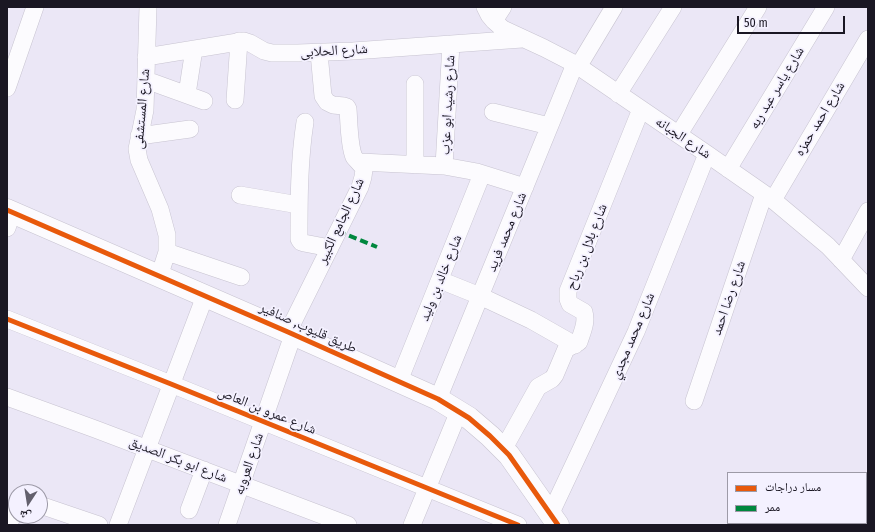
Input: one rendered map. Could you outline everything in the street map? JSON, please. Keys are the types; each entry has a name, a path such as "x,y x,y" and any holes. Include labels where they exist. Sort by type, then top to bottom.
{"street":[{"path":"7,88 35,7"},
{"name":"شارع المستشفى","path":"148,7 145,110 137,149 139,160 160,209 167,235 167,252 159,277"},
{"path":"490,14 503,7"},
{"name":"شارع محمد فريد","path":"438,399 549,126 576,66 614,7"},
{"path":"618,94 673,7"},
{"path":"678,134 758,7"},
{"name":"شارع ياسر عبد ربه","path":"728,169 826,7"},
{"name":"شارع الجبانه","path":"490,14 502,29 524,38 576,66 678,134 768,197 828,246 868,288"},
{"name":"شارع الحلابى","path":"146,57 244,41 264,51 272,53 319,53 524,38"},
{"name":"شارع احمد حمزه","path":"768,197 868,38"},
{"path":"235,100 239,42"},
{"name":"شارع رشيد ابو عزب","path":"444,166 451,44"},
{"path":"187,94 194,49"},
{"name":"شارع الجامع الكبير","path":"291,334 330,248 360,188 364,169 360,162 355,158 347,107 333,105 327,102 323,96 319,53"},
{"path":"146,80 204,100"},
{"path":"415,84 416,165"},
{"name":"شارع بلال بن رباح","path":"503,450 538,387 552,379 566,349 579,342 585,324 584,312 570,304 568,292 641,109"},
{"path":"493,112 549,126"},
{"path":"305,122 302,146 299,239 304,243 330,248"},
{"path":"139,136 190,129"},
{"name":"شارع محمد مجدي","path":"554,520 636,332 707,154"},
{"path":"360,162 444,166 482,174 525,187"},
{"name":"شارع خالد بن وليد","path":"399,381 482,174"},
{"path":"240,195 299,205"},
{"name":"شارع رضا احمد","path":"694,401 768,197"},
{"path":"841,260 868,211"},
{"name":"طريق قليوب, صنافير","path":"9,217 205,296 438,399 469,418 509,455 554,520"},
{"path":"167,252 241,277"},
{"path":"440,280 480,296 530,320 575,345"},
{"path":"118,525 205,296"},
{"name":"شارع عمرو بن العاص","path":"7,319 518,525"},
{"name":"شارع العروبه","path":"227,525 263,422 291,334"},
{"name":"شارع ابو بكر الصديق","path":"7,398 95,428 348,525"},
{"path":"412,525 459,411"},
{"path":"189,510 204,470"},
{"path":"48,508 99,525"}],"marked path":[{"path":"338,231 377,247"}],"cycle path":[{"path":"7,210 438,399 469,418 509,455 558,525"},
{"path":"7,319 518,525"}]}
